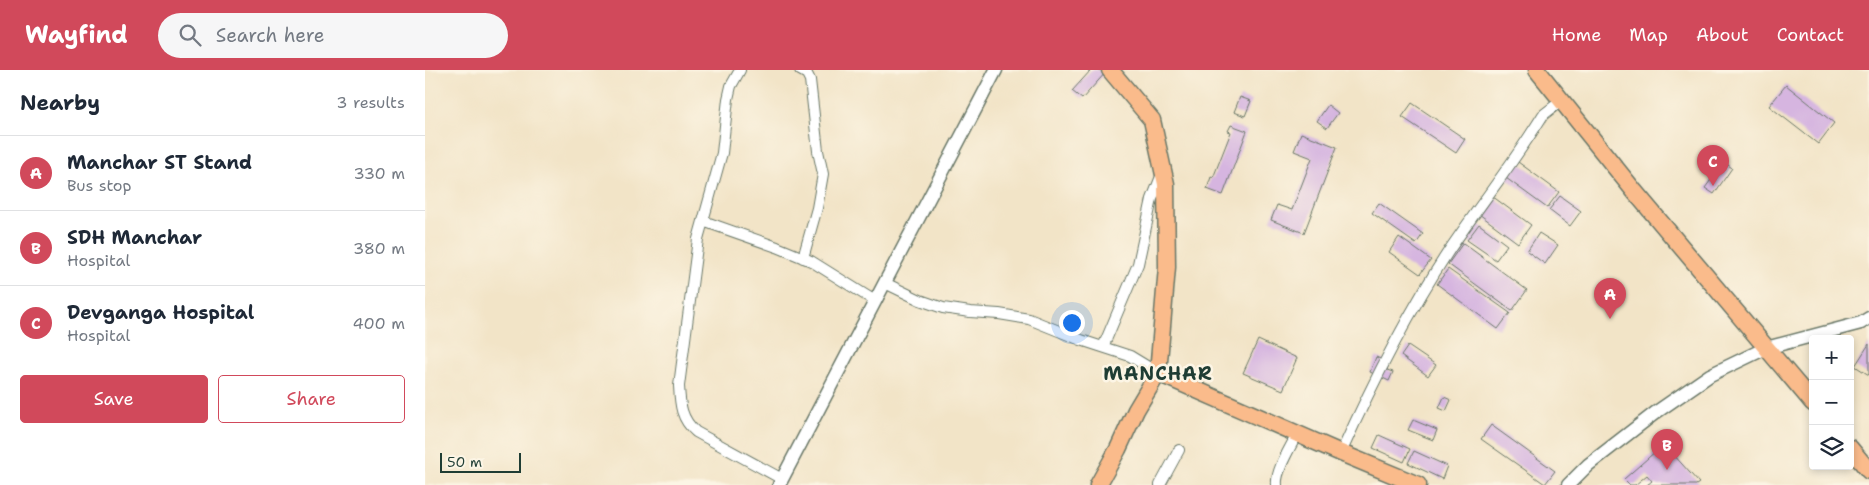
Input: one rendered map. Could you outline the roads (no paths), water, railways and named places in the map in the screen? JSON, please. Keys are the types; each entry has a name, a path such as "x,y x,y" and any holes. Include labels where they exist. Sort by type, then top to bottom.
{"main road":[{"path":"1098,485 1118,449 1136,410 1158,372 1167,267 1166,184 1152,120 1110,70"},
{"path":"1537,70 1809,399"},
{"path":"1158,372 1297,434 1419,485"},
{"path":"1854,453 1869,471"}],"street":[{"path":"739,70 731,86 722,153 703,221 694,263 679,386 683,416 688,425 696,432 781,482 996,70"},
{"path":"800,70 807,74 810,80 818,150 823,174 817,208 803,258"},
{"path":"1341,453 1383,364 1413,308 1543,115 1561,101"},
{"path":"1103,347 1138,264 1152,198 1164,170"},
{"path":"703,221 803,258 875,301"},
{"path":"885,283 920,300 943,308 1029,319 1081,340 1130,356 1158,372"},
{"path":"1567,485 1588,465 1655,413 1711,374 1766,348 1861,324 1869,318"},
{"path":"1277,485 1279,471 1297,434"},
{"path":"1160,485 1179,450"}],"place":[{"name":"Devganga Hospital","path":"1713,186"},
{"name":"Manchar ST Stand","path":"1610,319"},
{"name":"SDH Manchar","path":"1667,470"}],"district":[{"name":"MANCHAR","path":"1158,373"}]}
